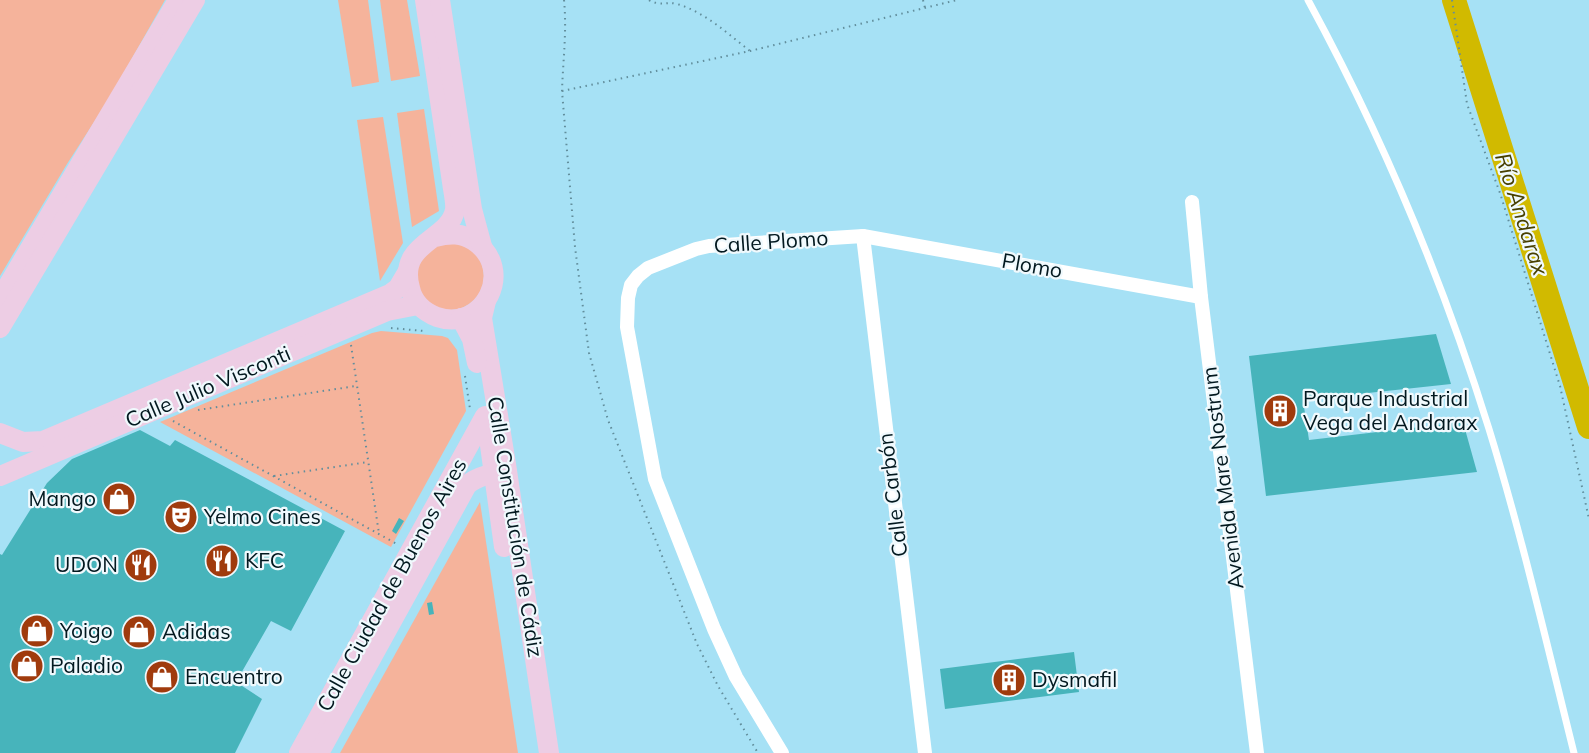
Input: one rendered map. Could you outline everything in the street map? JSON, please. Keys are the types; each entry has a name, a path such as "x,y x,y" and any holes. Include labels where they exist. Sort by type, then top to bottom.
{"street":[{"path":"0,299 178,0"},
{"path":"0,328 195,0"},
{"path":"424,0 455,211 435,237"},
{"path":"440,0 472,209 482,246 492,263 494,276 492,289 486,301 477,310 461,318 433,316 418,304 410,289 408,271 414,254 427,241 435,237 457,234 482,246"},
{"name":"Avenida Mare Nostrum","path":"1192,202 1201,297 1257,753"},
{"name":"Plomo","path":"862,236 1201,297"},
{"name":"Calle Plomo","path":"782,753 736,677 714,629 655,480 627,327 628,298 632,285 648,268 696,249 722,244 862,236"},
{"name":"Calle Carbón","path":"862,236 925,753"},
{"name":"Calle Julio Visconti","path":"0,431 23,442 43,441 390,294 398,288 408,271"},
{"name":"Calle Constitución de Cádiz","path":"486,301 482,318 499,470 537,753"},
{"name":"Calle Julio Visconti","path":"0,476 387,311 418,304"},
{"name":"Calle Constitución de Cádiz","path":"461,318 472,339 477,414 499,470 549,753"},
{"name":"Calle Ciudad de Buenos Aires","path":"299,753 477,414"},
{"path":"0,431 0,439"},
{"name":"Calle Ciudad de Buenos Aires","path":"320,753 467,485 482,475 499,470"}],"lane":[{"path":"1308,0 1378,141 1438,283 1492,439 1521,540 1574,753"}],"path":[{"path":"649,0 658,4 675,3 703,16 750,51"},
{"path":"923,0 925,8"},
{"path":"562,91 750,51 957,0"},
{"path":"1452,0 1467,104 1500,193 1560,386 1589,519"},
{"path":"384,327 424,331"},
{"path":"350,339 379,534"},
{"path":"464,370 477,414"},
{"path":"195,411 357,386"},
{"path":"165,417 397,544"},
{"path":"273,476 368,462"}],"shaded area":[{"path":"0,0 165,0 109,99 0,276"},
{"path":"338,0 368,0 379,82 352,87"},
{"path":"380,0 407,0 420,76 391,81"},
{"path":"424,109 439,211 412,227 397,113"},
{"path":"383,117 403,243 380,281 357,120"},
{"path":"450,242 463,245 474,252 481,263 484,276 481,289 474,300 463,307 450,310 437,307 426,300 419,289 416,276 419,263 426,252 437,245"},
{"path":"381,331 448,338 457,350 466,411 391,547 160,422 372,333"},
{"path":"480,502 518,753 340,753"}],"building":[{"name":"Parque Industrial Vega del Andarax","path":"1436,334 1451,384 1303,400 1309,440 1463,422 1477,472 1266,496 1249,356"},
{"path":"140,430 170,446 175,440 345,531 291,631 271,621 236,682 262,699 235,753 0,753 0,554 2,555 47,483 72,459"},
{"path":"399,518 404,521 396,534 392,531"},
{"path":"432,602 434,614 429,615 427,603"},
{"name":"Dysmafil","path":"1074,652 1079,692 945,709 940,669"}],"waterway":[{"name":"Río Andarax","path":"1454,0 1589,427"}],"place":[{"name":"Parque Industrial Vega del Andarax","path":"1280,411"},
{"name":"Mango","path":"119,499"},
{"name":"Yelmo Cines","path":"181,517"},
{"name":"KFC","path":"222,561"},
{"name":"UDON","path":"141,565"},
{"name":"Yoigo","path":"37,631"},
{"name":"Adidas","path":"139,632"},
{"name":"Paladio","path":"27,666"},
{"name":"Encuentro","path":"162,677"},
{"name":"Dysmafil","path":"1009,680"}]}
